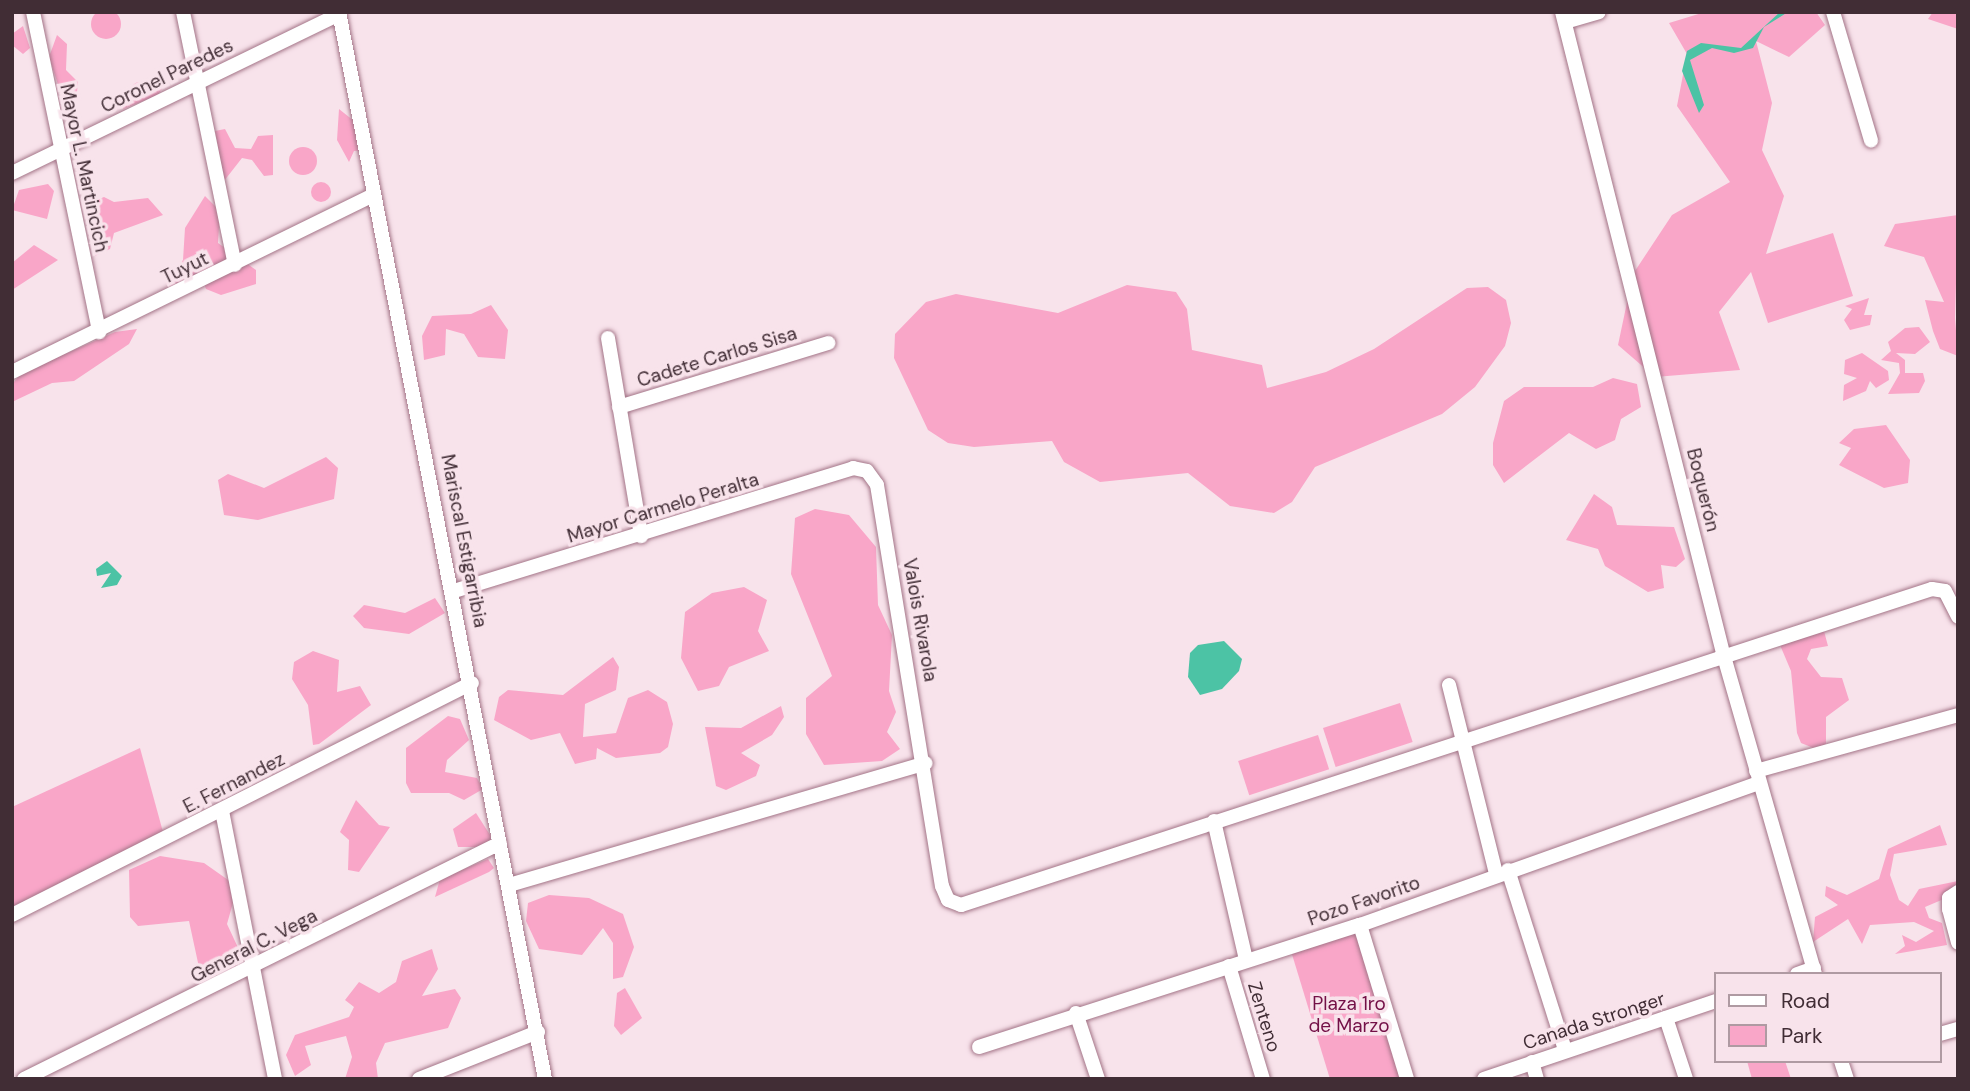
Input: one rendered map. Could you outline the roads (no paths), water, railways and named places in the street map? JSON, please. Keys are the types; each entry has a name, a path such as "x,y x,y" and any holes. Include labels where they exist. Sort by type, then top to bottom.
{"street":[{"name":"Mayor L. Martincich","path":"33,12 99,332"},
{"path":"183,12 235,265"},
{"path":"1563,17 1599,12"},
{"path":"1833,12 1871,141"},
{"name":"Coronel Paredes","path":"12,173 339,13"},
{"name":"Mariscal Estigarribia","path":"339,13 472,683 545,1079"},
{"name":"Boquerón","path":"1563,17 1723,653 1815,971"},
{"name":"Tuyut","path":"12,372 99,332 374,195"},
{"path":"608,338 640,536"},
{"name":"Cadete Carlos Sisa","path":"619,407 828,343"},
{"name":"Mayor Carmelo Peralta","path":"454,591 640,536 853,468 867,471 877,485"},
{"name":"Valois Rivarola","path":"877,485 926,763 942,886 948,900 961,905 1723,653 1945,591 1958,617"},
{"name":"E. Fernandez","path":"12,915 472,683"},
{"path":"1450,685 1462,740 1502,872 1565,1050"},
{"name":"Pozo Favorito","path":"979,1047 1076,1013 1360,925 1758,777 1958,715"},
{"path":"509,885 926,763"},
{"path":"222,811 256,966 275,1079"},
{"path":"1214,821 1246,960"},
{"name":"General C. Vega","path":"24,1079 500,843"},
{"path":"1953,895 1958,943"},
{"path":"1360,925 1407,1079"},
{"name":"Zenteno","path":"1229,966 1264,1079"},
{"name":"Canada Stronger","path":"1483,1079 1714,1002"},
{"path":"1076,1013 1098,1079"},
{"path":"1666,1017 1686,1079"},
{"path":"419,1079 538,1032"},
{"path":"1532,1062 1537,1079"}],"park label":[{"name":"Plaza 1ro de Marzo","path":"1349,1015"}]}
